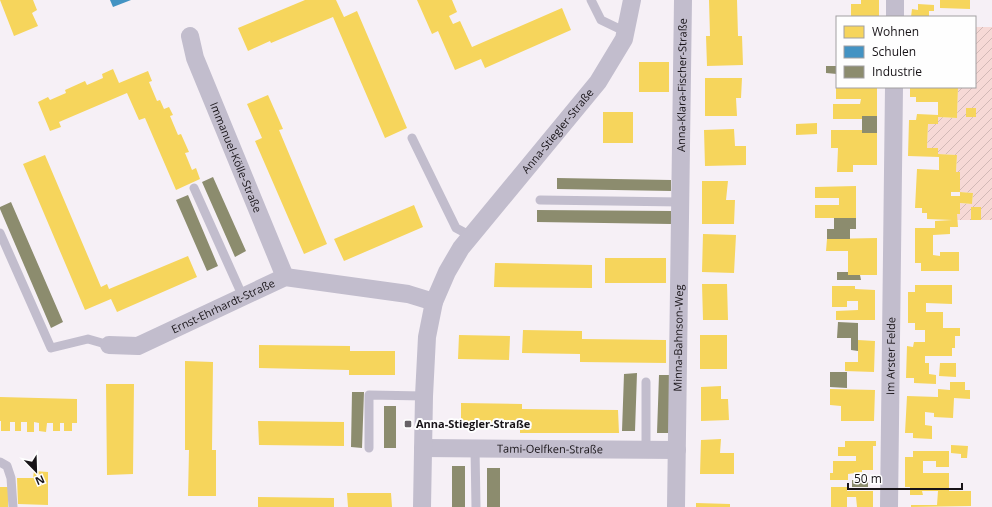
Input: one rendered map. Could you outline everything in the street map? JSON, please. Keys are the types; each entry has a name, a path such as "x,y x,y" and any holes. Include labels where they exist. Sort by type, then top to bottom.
{"street":[{"name":"Anna-Stiegler-Straße","path":"422,507 424,396 427,337 434,302 447,272 461,248 598,82 624,39 632,0"},
{"name":"Anna-Klara-Fischer-Straße","path":"681,170 683,0"},
{"path":"894,16 895,0"},
{"name":"Immanuel-Kölle-Straße","path":"190,36 195,58 285,277"},
{"name":"Im Arster Felde","path":"889,507 886,204 894,88"},
{"name":"Minna-Bahnson-Weg","path":"676,507 681,170"},
{"name":"Ernst-Ehrhardt-Straße","path":"109,345 138,346 285,277 408,294 434,302"},
{"name":"Tami-Oelfken-Straße","path":"423,448 677,450"}],"lane":[{"path":"591,0 601,20 626,32"},
{"path":"412,138 456,228 471,236"},
{"path":"194,188 243,297"},
{"path":"540,200 681,202"},
{"path":"0,233 51,348 88,339 109,345"},
{"path":"646,382 646,450"},
{"path":"369,448 369,395 424,396"},
{"path":"476,448 476,507"},
{"path":"0,462 7,466 11,478 13,507"}],"shaded area":[{"path":"976,27 992,27 992,220 957,220 957,214 960,213 960,203 972,204 973,193 960,192 960,173 956,172 957,155 938,154 938,148 927,148 928,124 938,117 957,118 958,88 976,88"}],"building: Wohnen":[{"path":"0,0 33,0 37,10 32,13 38,26 14,36"},
{"path":"305,0 336,0 344,17 357,11 407,128 385,138 333,17 248,51 238,28"},
{"path":"417,0 452,0 457,12 449,16 453,24 460,21 472,47 562,8 571,30 485,68 481,59 455,70 438,31 432,34"},
{"path":"709,0 737,0 738,36 742,36 743,65 707,66 706,36 710,36"},
{"path":"861,0 879,0 879,16 851,16 851,4 861,4"},
{"path":"940,0 970,0 970,9 940,8"},
{"path":"918,4 934,5 934,11 929,11 929,16 911,16 912,9 918,10"},
{"path":"639,62 669,62 669,92 639,92"},
{"path":"113,69 119,83 148,71 152,81 149,82 157,101 160,100 164,109 169,107 173,115 170,116 178,135 181,134 189,152 185,153 192,170 196,168 200,179 176,190 145,118 139,120 127,93 59,122 61,127 50,131 38,102 48,97 50,100 66,93 65,90 85,81 87,85 103,78 102,74"},
{"path":"705,78 742,78 741,98 736,98 737,116 705,116"},
{"path":"836,88 877,88 877,116 862,116 862,119 833,119 833,104 860,104 861,99 836,99"},
{"path":"910,88 958,88 957,118 938,117 938,124 928,124 927,148 938,148 938,154 957,155 956,172 960,172 960,192 973,193 972,204 960,203 960,214 957,214 958,227 950,227 950,234 933,235 933,255 940,256 940,252 959,252 959,271 921,271 921,263 915,263 915,228 935,228 935,221 952,220 927,219 927,213 922,213 922,208 915,208 917,169 939,170 939,157 908,156 909,120 916,120 917,114 938,115 938,102 916,102 916,97 910,97","holes":["951,192 960,192 960,196 951,196"]},
{"path":"268,95 283,129 279,130 327,244 304,254 255,141 262,138 247,104"},
{"path":"966,108 976,108 976,117 966,117"},
{"path":"603,112 633,112 633,143 603,143"},
{"path":"817,123 817,134 796,135 796,124"},
{"path":"734,129 735,146 746,146 746,165 705,166 704,130"},
{"path":"831,130 862,130 862,133 877,133 877,165 853,165 853,172 837,172 838,148 831,148"},
{"path":"45,155 101,287 107,284 109,289 188,256 197,277 117,312 111,299 85,310 23,164"},
{"path":"702,181 728,181 726,200 735,200 734,224 702,224"},
{"path":"856,186 856,218 815,218 815,205 839,205 839,198 815,198 815,187"},
{"path":"414,205 423,227 344,261 334,239"},
{"path":"971,207 981,207 981,220 971,220"},
{"path":"703,234 736,235 734,273 702,272"},
{"path":"877,238 877,275 848,275 848,251 826,251 827,239"},
{"path":"605,258 666,258 666,283 605,283"},
{"path":"495,263 592,265 592,288 494,287"},
{"path":"702,284 727,284 728,320 703,320"},
{"path":"915,285 952,285 952,304 926,303 926,312 943,312 943,328 960,328 960,336 955,336 955,348 952,348 952,356 925,356 925,363 929,363 929,374 936,375 936,384 914,383 914,378 906,378 907,346 913,347 914,342 925,342 925,330 915,330 915,323 908,323 908,292 915,292"},
{"path":"832,286 855,286 855,289 875,290 875,320 836,320 836,311 858,310 858,301 847,301 847,307 832,307"},
{"path":"523,330 582,331 582,339 666,340 666,363 580,362 580,354 522,353"},
{"path":"459,335 510,336 509,360 458,359"},
{"path":"700,335 727,335 727,369 700,369"},
{"path":"858,340 875,341 874,372 845,371 845,362 858,362"},
{"path":"259,345 350,346 350,351 395,351 395,375 349,375 349,370 259,368"},
{"path":"185,361 213,362 212,450 216,450 216,496 188,496 189,450 185,450"},
{"path":"940,363 956,363 956,377 939,376"},
{"path":"950,382 965,382 965,390 970,390 970,399 954,398 953,418 934,417 934,413 925,412 925,425 932,426 932,439 913,438 913,433 905,433 907,396 938,397 938,389 950,390"},
{"path":"106,384 134,384 133,474 107,475"},
{"path":"721,386 721,399 728,399 729,420 701,421 701,387"},
{"path":"830,389 875,390 874,421 841,421 841,406 830,405"},
{"path":"0,397 77,399 77,423 72,423 72,431 64,431 64,423 60,423 60,431 53,431 53,423 47,423 46,432 39,431 39,423 34,422 34,432 27,432 27,422 21,422 21,431 15,431 15,422 10,422 10,431 1,431"},
{"path":"461,403 522,404 522,409 618,410 619,433 520,433 520,427 461,427"},
{"path":"258,421 344,422 344,446 259,445"},
{"path":"721,439 720,453 734,453 734,474 700,474 701,440"},
{"path":"845,441 876,441 876,446 873,446 873,470 862,470 862,472 848,474 848,480 830,480 830,473 833,473 833,461 856,461 856,456 838,456 838,447 845,447"},
{"path":"951,445 968,446 967,458 961,458 961,454 951,453"},
{"path":"913,451 949,451 949,467 936,467 936,461 923,461 923,473 949,473 949,491 971,491 971,506 911,507 911,505 937,505 938,491 922,491 923,495 910,495 910,487 905,487 905,457 913,457"},
{"path":"34,471 48,472 48,505 18,504 17,478 33,478"},
{"path":"0,487 8,487 8,507 0,507"},
{"path":"831,487 847,487 847,491 873,491 873,507 857,507 856,497 847,497 847,507 831,507"},
{"path":"347,493 391,493 392,507 348,507"},
{"path":"258,497 334,498 334,507 258,507"},
{"path":"696,503 730,504 730,507 696,507"}],"building: Schulen":[{"path":"110,0 131,0 113,7"}],"building: Industrie":[{"path":"826,66 836,66 836,74 826,73"},
{"path":"862,116 877,116 877,133 862,133"},
{"path":"213,177 246,251 235,257 202,182"},
{"path":"557,178 671,180 671,191 557,189"},
{"path":"188,195 218,266 207,271 176,200"},
{"path":"11,202 63,322 51,328 0,209 0,207"},
{"path":"537,210 671,211 671,224 537,222"},
{"path":"834,218 856,218 856,229 850,229 850,239 827,239 827,229 834,229"},
{"path":"837,272 848,272 848,275 860,275 861,280 837,280"},
{"path":"838,322 858,323 858,351 851,350 851,338 837,338"},
{"path":"830,372 847,372 847,388 830,387"},
{"path":"637,373 635,431 622,431 624,374"},
{"path":"659,375 672,375 670,433 657,433"},
{"path":"352,392 364,392 362,448 351,447"},
{"path":"384,406 396,406 396,448 384,448"},
{"path":"452,466 465,466 465,507 452,507"},
{"path":"487,468 500,468 500,507 487,507"},
{"path":"852,480 868,481 868,487 852,487"}],"place":[{"name":"Anna-Stiegler-Straße","path":"408,424"}]}
